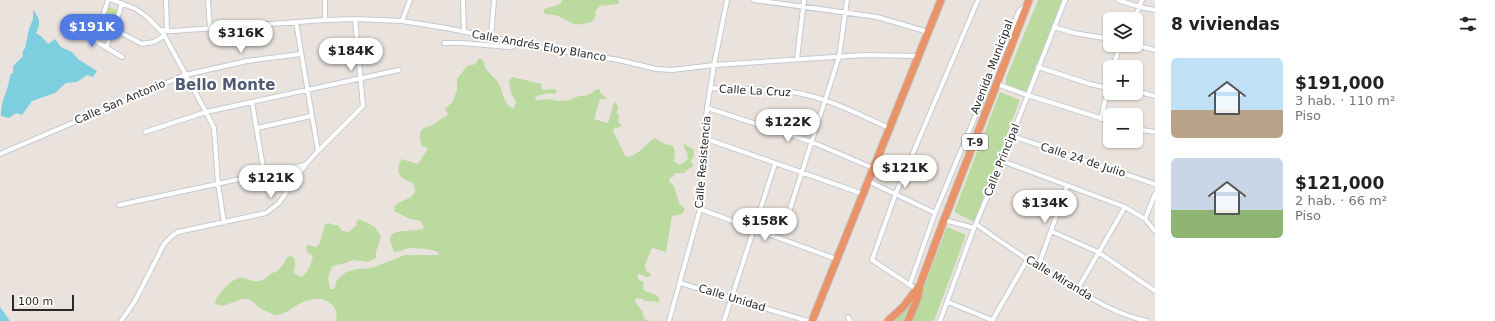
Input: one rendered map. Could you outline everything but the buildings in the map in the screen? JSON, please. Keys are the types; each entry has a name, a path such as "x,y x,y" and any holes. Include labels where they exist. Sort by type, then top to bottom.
{"highway":[{"path":"812,321 941,0"},
{"name":"Avenida Municipal","path":"908,321 918,297 916,286 944,220 1029,2"},
{"name":"T-9","path":"888,321 904,306 916,286"}],"street":[{"path":"108,0 94,39 122,57"},
{"path":"112,0 122,3 142,13 160,30 206,112 214,128 218,183 224,223"},
{"path":"166,0 167,30"},
{"path":"208,0 210,28"},
{"path":"325,0 325,20"},
{"path":"402,21 410,0"},
{"path":"464,0 464,32"},
{"path":"492,37 494,0"},
{"name":"Calle Resistencia","path":"669,321 700,209 707,108 726,0"},
{"path":"754,0 877,17 928,32"},
{"path":"797,59 804,0"},
{"path":"789,212 839,57 848,0"},
{"path":"976,0 896,193 872,260 916,286 935,213 1019,11 1029,2"},
{"name":"Calle Principal","path":"940,321 975,226 1065,0"},
{"path":"1118,0 1155,10"},
{"path":"1138,12 1142,0"},
{"path":"106,47 114,29 122,3"},
{"path":"121,321 135,301 168,238 178,232 266,213 273,208 306,164 363,106 355,19"},
{"name":"Calle Andrés Eloy Blanco","path":"160,30 325,20 355,19 402,21 619,60 656,69 672,70 797,59 878,54 918,56"},
{"path":"296,22 318,151"},
{"path":"100,25 114,29 142,44 154,42 164,36"},
{"path":"1054,27 1074,33 1103,38"},
{"path":"444,43 511,47 519,43"},
{"path":"1143,47 1155,50"},
{"name":"Calle San Antonio","path":"0,154 185,74 247,61 301,54"},
{"path":"1038,67 1090,84 1103,83"},
{"path":"145,132 206,112 399,70"},
{"path":"997,84 1101,118 1105,100"},
{"name":"Calle La Cruz","path":"710,88 798,93 826,100 889,128"},
{"path":"1143,93 1155,96"},
{"path":"252,102 264,173"},
{"path":"707,108 812,142 873,168"},
{"path":"257,128 311,116"},
{"path":"1143,129 1155,132"},
{"name":"Calle 24 de Julio","path":"1012,136 1155,184"},
{"path":"704,138 802,174 863,194"},
{"path":"1002,161 1125,207 1145,219 1155,231"},
{"path":"119,205 306,164"},
{"path":"724,321 730,298 775,164"},
{"path":"868,180 935,213"},
{"path":"1038,267 1067,186"},
{"path":"1145,219 1155,194"},
{"path":"1077,290 1125,207"},
{"path":"700,209 836,259"},
{"path":"944,220 975,226"},
{"name":"Calle Miranda","path":"975,226 1038,267 1116,312 1147,321"},
{"path":"1051,231 1098,252 1155,291"},
{"path":"948,302 992,320 1027,260"},
{"name":"Calle Unidad","path":"680,282 808,321"}],"green space":[{"path":"562,0 619,0 619,4 600,6 595,11 596,15 592,22 574,24 556,15 545,14 543,10 559,5"},
{"path":"1038,0 1063,0 1025,92 1006,84 1006,78"},
{"path":"108,7 118,10 113,27 103,24"},
{"path":"478,59 482,59 487,70 501,87 506,103 512,108 514,108 516,102 511,93 509,81 512,77 542,84 541,87 543,90 553,89 557,91 555,94 547,93 535,97 536,100 570,100 579,96 585,96 599,89 601,94 606,97 606,99 600,99 594,119 608,123 615,102 618,107 618,122 622,126 613,130 626,157 638,153 654,138 665,144 673,146 675,152 674,161 679,165 688,159 684,144 693,149 694,156 691,161 694,166 684,173 675,173 669,181 674,186 679,203 685,209 682,214 672,216 666,252 652,248 645,265 646,271 651,274 651,276 646,277 639,274 637,276 639,280 644,282 643,288 645,291 656,295 659,298 659,302 645,301 641,298 635,299 635,302 642,311 644,318 648,321 336,321 335,310 331,304 327,301 318,299 304,302 279,315 275,315 261,309 249,299 242,299 223,306 215,304 224,288 232,281 241,278 252,281 261,281 270,274 278,271 287,257 291,256 294,259 294,273 301,277 309,268 313,256 307,252 306,246 316,247 319,245 325,225 328,223 338,225 342,231 349,232 357,225 356,222 359,219 375,227 381,237 376,252 376,258 368,262 353,260 332,267 328,278 330,289 334,289 337,280 346,272 357,269 372,268 405,255 438,255 439,253 436,251 416,248 394,252 390,241 391,235 394,233 424,228 421,221 410,219 394,211 398,204 414,194 415,189 413,183 401,177 398,172 398,168 401,159 418,164 428,148 422,146 420,136 421,131 448,115 445,109 453,101 457,90 457,79 467,66 476,64"},
{"path":"1000,92 1020,100 974,222 954,212"},
{"path":"947,227 966,235 934,321 911,321"},
{"path":"909,306 903,321 894,321"}],"water":[{"path":"33,10 39,21 39,26 36,33 48,44 55,39 61,47 72,52 78,59 97,71 93,77 87,75 77,82 66,83 55,93 32,101 22,115 16,113 9,118 1,116 2,105 10,75 13,73 13,66 23,56 22,53 25,48 33,19"},
{"path":"0,307 10,321 0,321"}],"district":[{"name":"Bello Monte","path":"225,85"}]}
